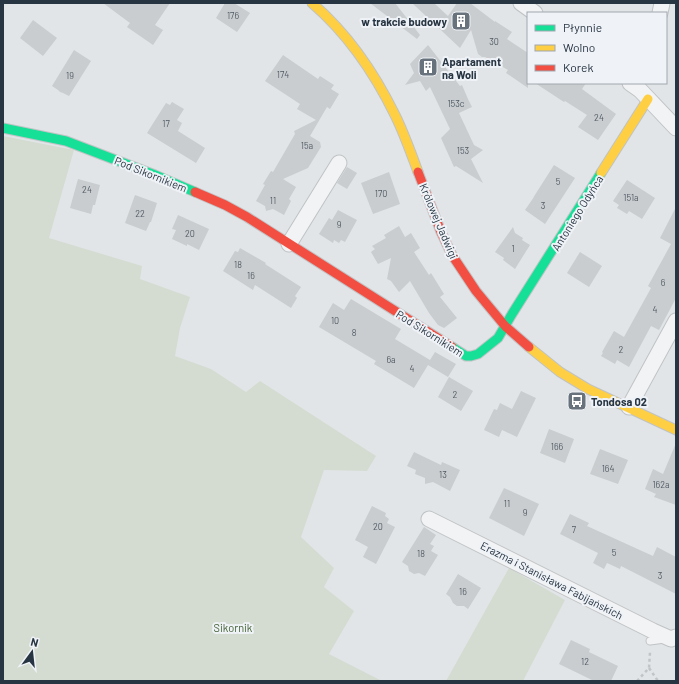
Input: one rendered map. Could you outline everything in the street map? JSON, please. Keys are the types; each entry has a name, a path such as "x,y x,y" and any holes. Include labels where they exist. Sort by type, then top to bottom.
{"street":[{"name":"Królowej Jadwigi","path":"312,3 333,23 353,47 370,70 384,93 396,116 441,232 452,255 476,291 505,326 560,372 588,389 676,430"},
{"path":"521,3 534,12"},
{"name":"Antoniego Odyńca","path":"505,326 640,89"},
{"path":"640,89 676,128"},
{"name":"Pod Sikornikiem","path":"3,128 66,141 155,175 225,205 247,217 466,356 478,354 482,351 498,338 505,326"},
{"path":"289,244 339,163"},
{"path":"628,407 676,321"},
{"name":"Erazma i Stanisława Fabijańskich","path":"429,519 674,638"}],"lane":[{"path":"650,641 674,638"}],"path":[{"path":"650,641 649,668 658,681"},
{"path":"637,681 649,668"}],"green space":[{"name":"Sikornik","path":"3,136 74,150 49,238 142,266 140,279 190,297 180,328 175,356 211,369 246,392 260,381 376,456 367,471 324,470 301,537 334,568 324,587 354,611 329,654 382,681 3,681"},
{"path":"509,568 565,600 523,681 446,681"}],"building":[{"path":"103,3 170,3 155,25 163,30 153,45 127,27 130,23"},
{"path":"225,3 234,3 250,13 237,32 216,18"},
{"path":"370,3 395,3 420,35 417,39"},
{"path":"412,3 434,3 448,16 457,3 470,3 495,22 512,32 507,39 527,52 528,88 506,73 508,70 478,54 471,30 460,48"},
{"path":"33,20 57,38 43,56 20,38"},
{"path":"428,45 460,86 462,85 472,107 459,113 474,145 483,150 471,159 483,183 456,166 454,167 441,138 450,129 430,87 426,91 420,81 405,85 414,73 410,64"},
{"path":"74,50 91,61 69,96 52,86"},
{"path":"283,55 318,79 320,76 334,85 331,89 339,94 330,109 327,107 310,136 320,142 321,147 308,168 283,179 296,187 289,199 291,201 284,215 273,209 266,211 265,206 256,201 265,185 263,184 271,171 273,172 295,134 294,131 316,120 297,109 300,104 265,81"},
{"path":"537,84 585,84 582,89 616,114 598,140 578,127 587,115 565,101 564,102"},
{"path":"172,102 184,109 177,120 182,123 178,131 205,148 196,163 147,133 166,103 170,105"},
{"path":"554,165 575,178 545,224 525,210"},
{"path":"347,167 357,173 347,189 337,183"},
{"path":"389,172 400,204 373,214 361,183"},
{"path":"78,179 100,185 91,214 70,208"},
{"path":"627,180 655,198 642,219 629,211 627,214 617,208 619,205 613,201"},
{"path":"135,195 157,203 151,222 146,231 125,223"},
{"path":"676,207 676,298 659,330 651,326 629,367 617,360 615,364 601,356 603,353 602,352 614,331 624,337 651,288 648,286 671,244 660,238"},
{"path":"338,210 357,220 345,242 341,240 339,243 334,240 333,243 319,234 329,218 332,220"},
{"path":"178,215 209,229 199,250 172,239 176,230 172,229"},
{"path":"399,226 405,237 411,233 420,248 414,252 429,275 431,273 444,294 440,297 457,318 444,328 438,325 429,313 410,281 399,292 391,281 387,279 391,258 378,264 371,252 375,249 372,246 386,238 384,235"},
{"path":"513,227 515,233 530,245 515,269 503,260 504,258 495,252"},
{"path":"240,248 266,263 265,264 301,287 295,296 297,298 291,308 255,285 253,290 223,271 235,251 238,252"},
{"path":"580,252 602,266 589,287 567,273"},
{"path":"351,299 401,329 395,339 430,360 435,352 456,364 448,377 428,365 414,388 374,364 376,361 319,327 333,303 344,310"},
{"path":"449,377 473,391 461,411 438,397"},
{"path":"521,391 536,398 517,437 502,430 499,437 484,430 494,409 497,410 500,403 512,409"},
{"path":"549,429 574,439 565,463 540,453"},
{"path":"676,443 676,505 654,497 656,494 645,489 653,469 663,474"},
{"path":"600,449 628,460 618,484 590,474"},
{"path":"414,452 441,465 442,462 460,470 450,491 433,482 425,484 425,478 415,474 416,470 407,466"},
{"path":"504,488 539,504 524,536 489,518"},
{"path":"372,506 386,513 385,516 389,519 387,523 395,527 376,564 363,557 368,547 355,540"},
{"path":"570,514 589,523 587,526 653,556 657,547 676,557 676,594 621,566 620,569 607,563 604,569 593,563 598,553 560,534"},
{"path":"424,527 436,535 430,544 434,546 431,551 438,555 425,576 419,573 414,574 409,571 408,566 402,562"},
{"path":"458,574 481,588 468,609 464,606 457,606 446,594"},
{"path":"571,640 590,649 589,652 618,666 611,681 594,681 559,664"}],"traffic: fast":[{"path":"3,128 66,141 195,192"},
{"path":"452,347 466,356 471,356 478,354 498,338 601,173"}],"traffic: slow":[{"path":"312,3 337,27 379,84 398,122 418,172"},
{"path":"601,173 648,99"},
{"path":"529,347 560,372 588,389 676,430"}],"traffic: jam":[{"path":"418,172 441,232 452,255 476,291 505,326 529,347"},
{"path":"195,192 225,205 247,217 452,347"}],"place":[{"name":"w trakcie budowy","path":"461,21"},
{"name":"Apartament na Woli","path":"428,67"},
{"name":"Tondosa 02","path":"577,401"}]}
